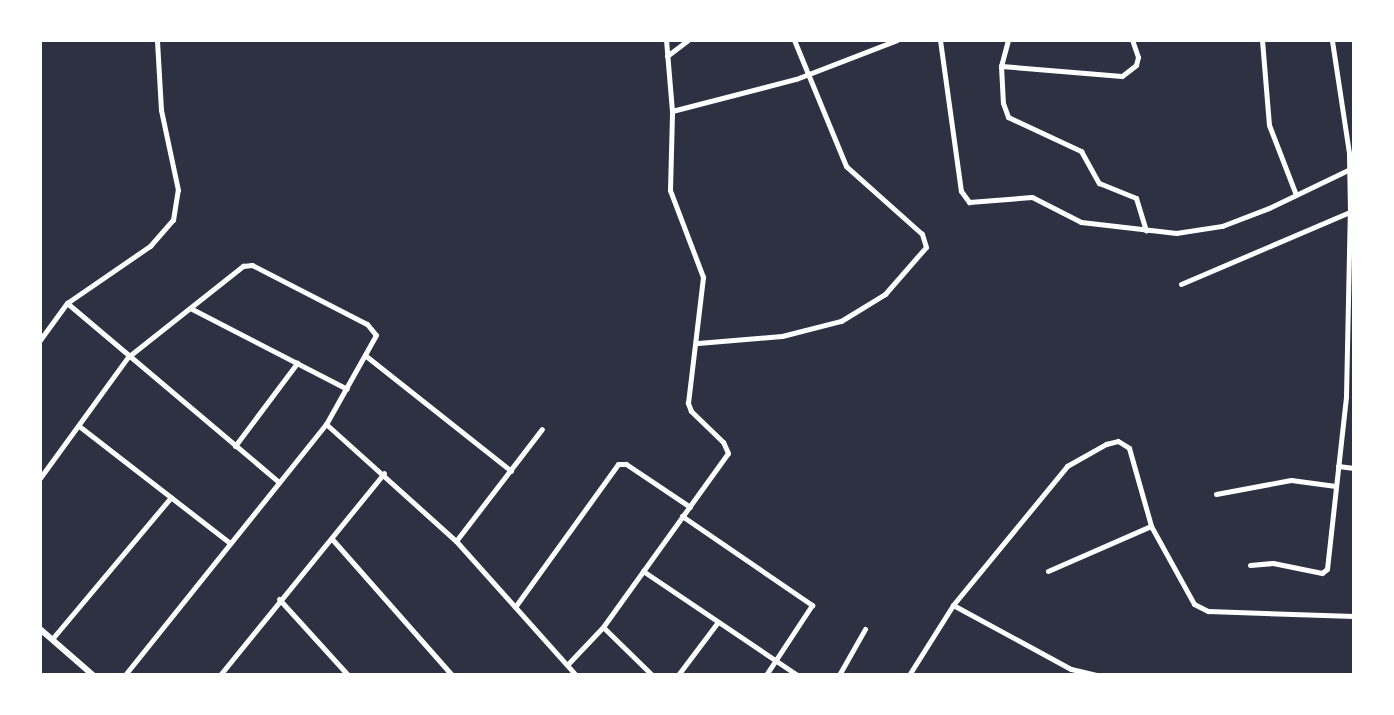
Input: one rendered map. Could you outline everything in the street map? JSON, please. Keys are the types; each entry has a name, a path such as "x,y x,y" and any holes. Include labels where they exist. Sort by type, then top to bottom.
{"street":[{"path":"40,340 67,303 150,246 173,220 178,190 161,110 157,40"},
{"path":"567,665 603,627 728,453 723,442 691,411 688,403 698,343 697,310 703,277 670,190 672,111 666,40"},
{"path":"667,56 688,40"},
{"path":"698,343 794,335 841,321 885,294 926,247 922,234 846,166 794,40"},
{"path":"672,111 808,74 897,40"},
{"path":"940,40 964,198 975,203 1032,197 1081,222 1176,233 1222,226 1350,169"},
{"path":"1008,40 1001,66 1003,103 1008,117 1081,151 1099,183 1136,198 1146,231"},
{"path":"1001,66 1122,76 1136,65 1138,57 1132,40"},
{"path":"1262,40 1269,125 1296,195"},
{"path":"1250,565 1273,563 1325,572 1346,396 1352,152 1332,40"},
{"path":"1181,284 1350,212"},
{"path":"40,478 128,357 192,309 236,269 252,265 373,329 375,341 326,424 125,675"},
{"path":"67,303 279,482"},
{"path":"192,309 347,389"},
{"path":"366,356 511,471"},
{"path":"235,446 297,363"},
{"path":"326,424 456,541 576,675"},
{"path":"79,426 230,543"},
{"path":"456,541 542,429"},
{"path":"909,675 953,605 1067,466 1106,444 1118,441 1129,448 1151,526 1166,559 1199,608 1354,616"},
{"path":"515,607 618,464 626,464 690,507"},
{"path":"1338,466 1354,468"},
{"path":"220,675 384,473"},
{"path":"1216,494 1291,480 1336,486"},
{"path":"52,639 171,497"},
{"path":"682,516 812,605 766,675"},
{"path":"1048,571 1151,526"},
{"path":"332,539 452,675"},
{"path":"643,571 797,675"},
{"path":"279,599 348,675"},
{"path":"953,605 1069,672 1096,675"},
{"path":"678,675 718,622"},
{"path":"603,627 652,675"},
{"path":"40,629 93,675"},
{"path":"839,675 865,629"}]}
